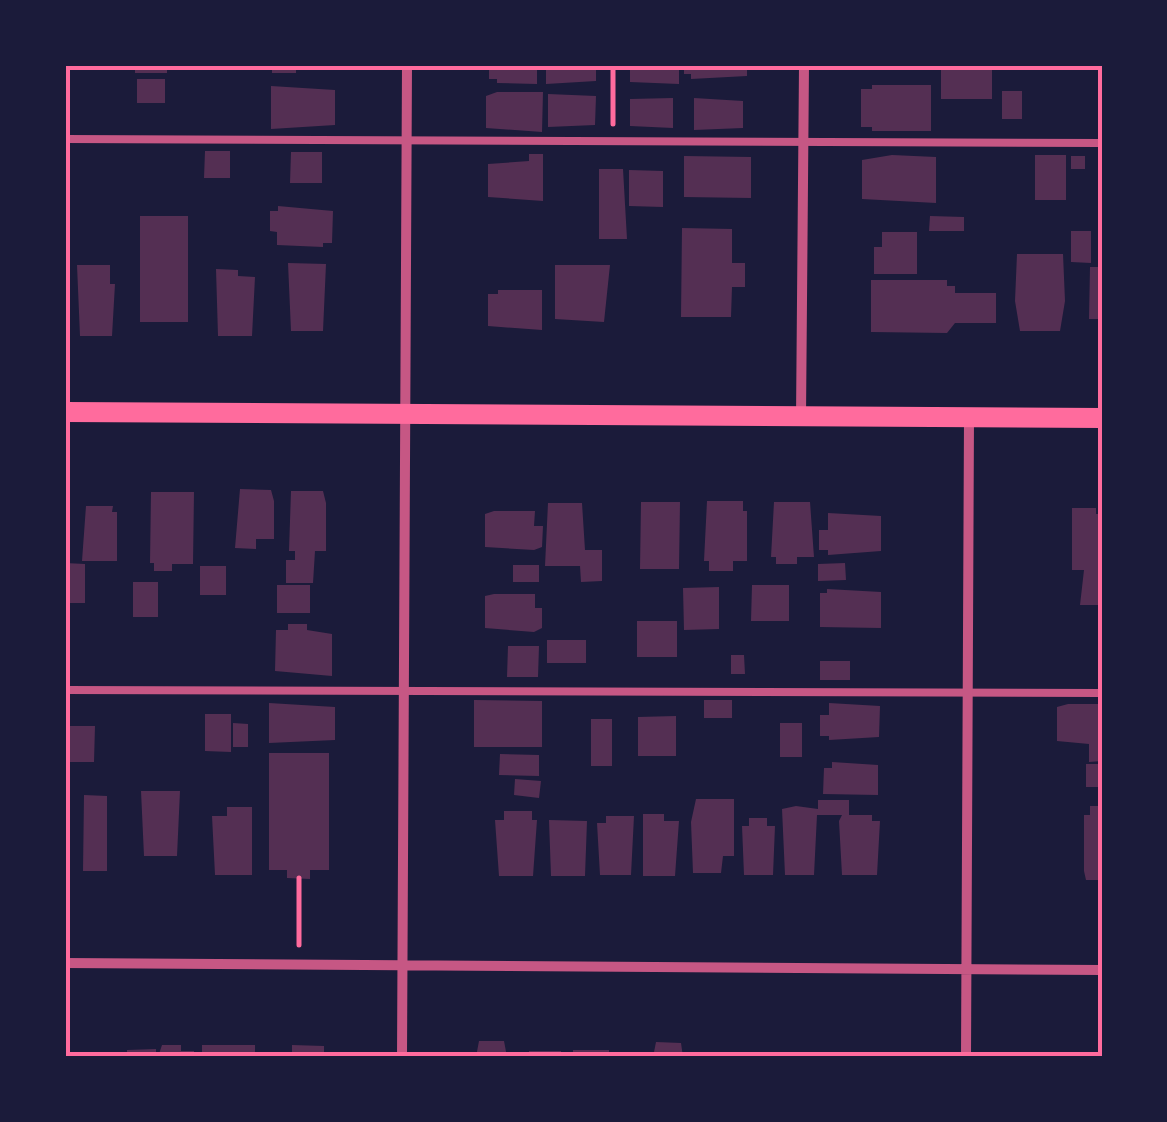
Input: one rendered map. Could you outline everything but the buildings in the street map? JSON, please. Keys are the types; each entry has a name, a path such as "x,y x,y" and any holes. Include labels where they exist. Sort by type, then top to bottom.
{"main road":[{"path":"65,412 1102,418"}],"street":[{"path":"402,1057 407,65"},
{"path":"801,418 804,65"},
{"path":"966,1057 969,419"},
{"path":"65,964 1102,970"}],"lane":[{"path":"65,139 1102,143"},
{"path":"65,690 1102,693"}],"path":[{"path":"612,142 613,65"},
{"path":"299,878 299,965"}]}
